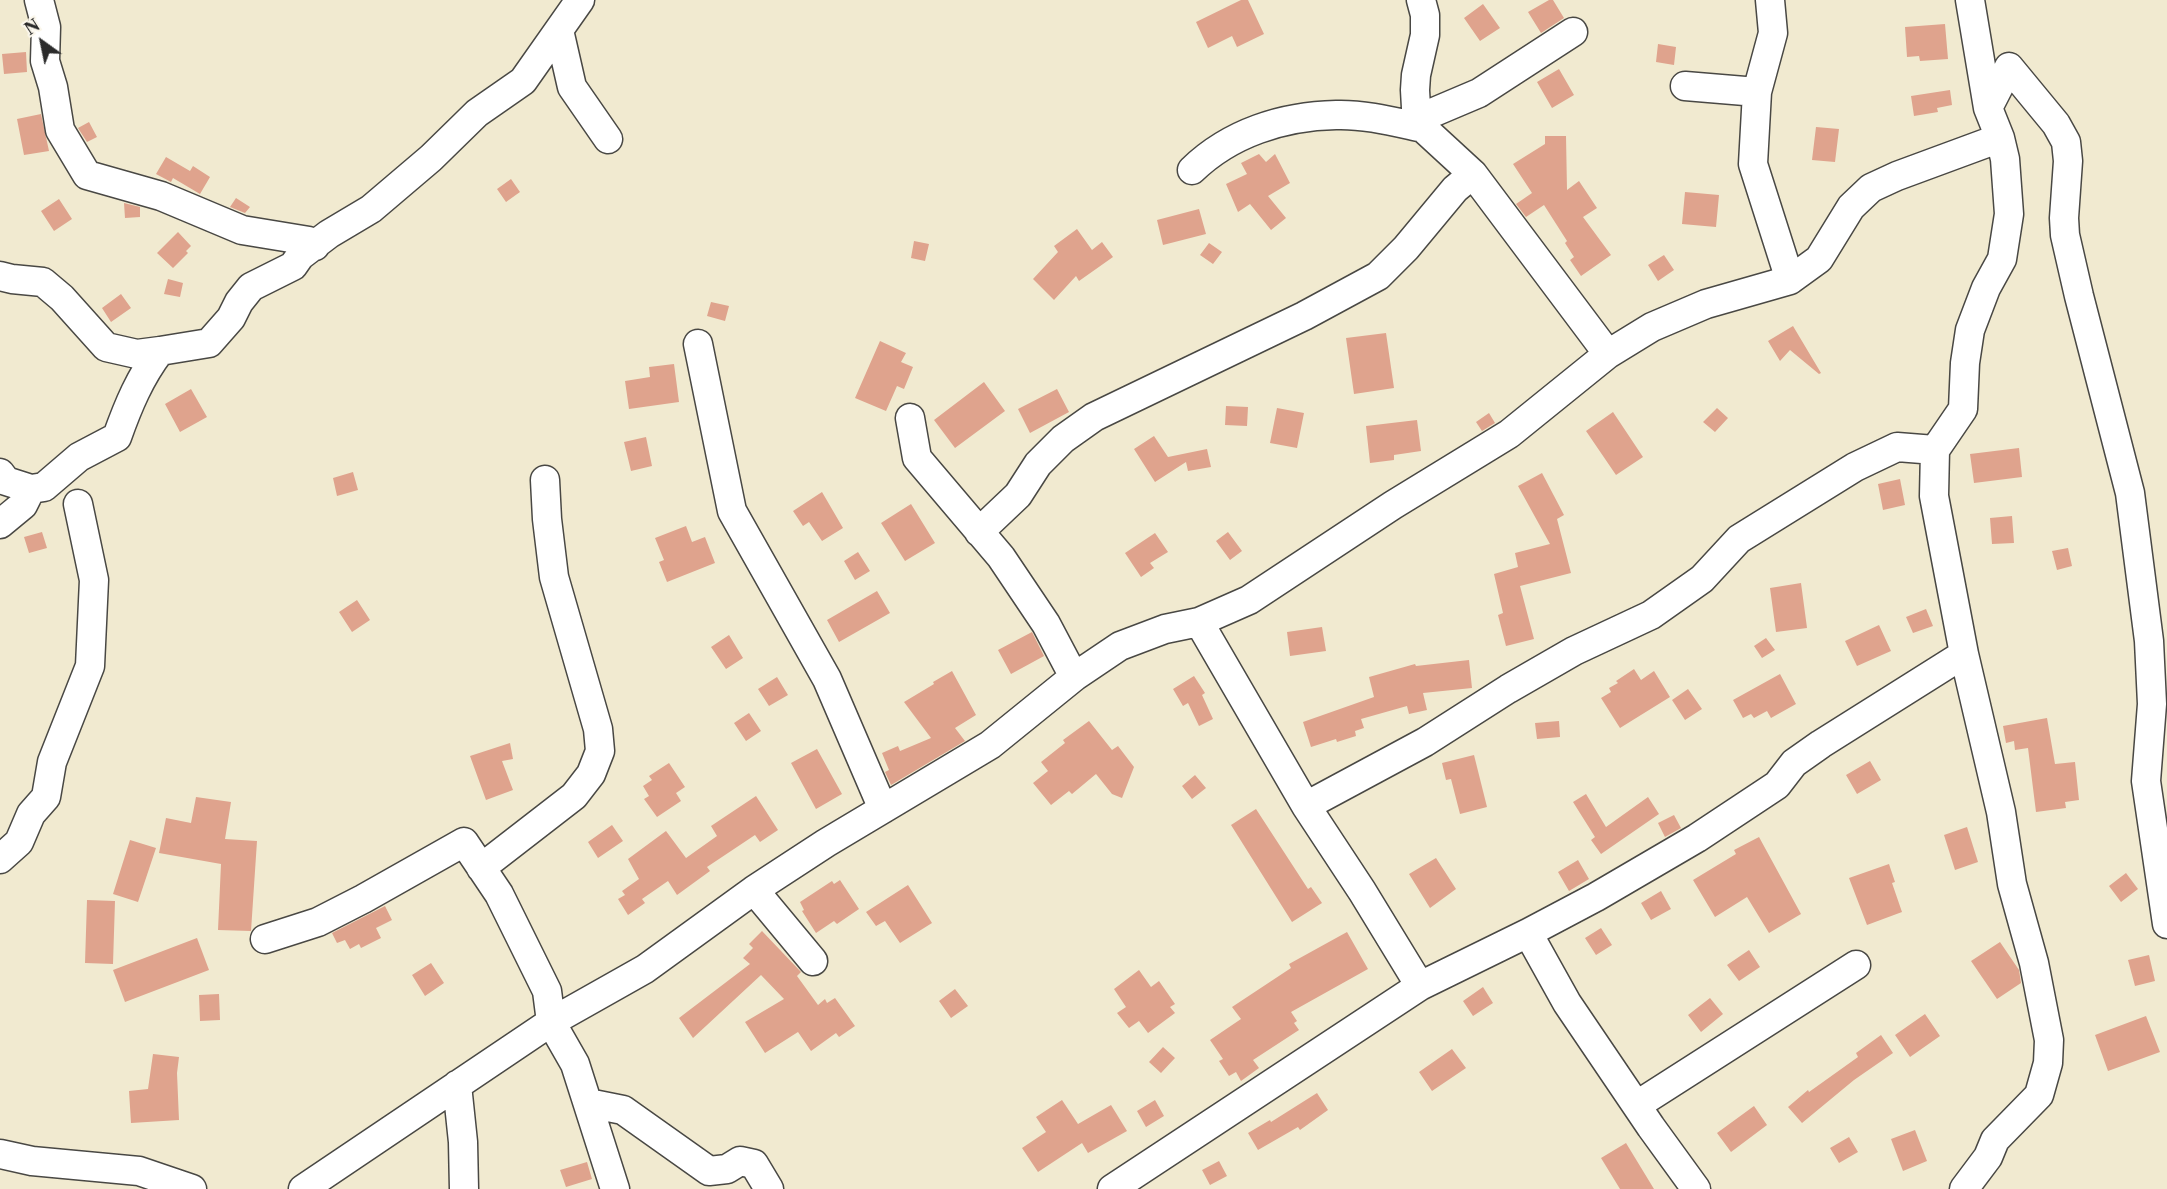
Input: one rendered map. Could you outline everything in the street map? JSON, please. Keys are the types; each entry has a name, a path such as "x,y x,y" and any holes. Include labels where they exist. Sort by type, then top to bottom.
{"street":[{"path":"39,0 46,27 45,61 53,87 60,130 87,175 161,196 242,230 309,241 315,246"},
{"path":"0,276 43,282 62,298 105,347 137,354 208,343 231,318 239,302 251,287 293,266 300,256 371,209 431,158 477,113 523,81 580,0"},
{"path":"1422,0 1425,35 1415,90 1416,108 1421,123 1473,174 1608,354"},
{"path":"1770,0 1773,33 1757,92 1753,164 1790,280"},
{"path":"1964,1189 1988,1157 1995,1140 2039,1095 2048,1063 2049,1040 2034,963 2012,884 2001,812 1964,654 1934,496 1935,450 1964,409 1965,363 1970,330 1986,288 2002,259 2009,214 2005,159 2000,138 1988,108 1970,0"},
{"path":"559,30 572,87 608,139"},
{"path":"1192,170 1204,158 1226,143 1267,126 1299,118 1337,114 1421,123 1479,93 1573,32"},
{"path":"1988,108 2009,67 2056,124 2066,142 2068,161 2064,218 2066,235 2079,296 2130,493 2158,633 2146,781 2167,924"},
{"path":"1685,86 1757,92"},
{"path":"303,1189 551,1022 645,969 754,890 826,843 990,745 1074,677 1120,646 1165,629 1199,622 1266,590 1393,505 1509,434 1608,354 1652,327 1706,304 1790,280 1819,259 1851,207 1871,188 2000,138"},
{"path":"980,532 1018,495 1046,455 1063,439 1094,417 1304,316 1378,276 1406,248 1455,189 1473,174"},
{"path":"699,344 732,511 827,679 883,809"},
{"path":"0,474 6,481 31,489 44,487 80,457 117,437 144,372 160,351"},
{"path":"910,418 917,458 1001,557 1046,624 1074,677"},
{"path":"1306,806 1425,742 1508,689 1574,651 1651,615 1702,579 1739,538 1855,467 1897,447 1935,450"},
{"path":"481,868 574,796 591,774 600,751 598,729 554,577 545,480"},
{"path":"0,524 23,505 31,489"},
{"path":"0,859 19,842 31,814 46,797 52,762 90,666 94,580 78,504"},
{"path":"1199,622 1306,806 1362,891 1420,986"},
{"path":"1112,1189 1420,986 1596,897 1697,838 1777,785 1794,763 1821,744 1964,654"},
{"path":"266,939 318,922 464,842 499,894 548,991 551,1022 575,1064 615,1189"},
{"path":"754,890 813,961"},
{"path":"1528,933 1568,1003 1696,1189"},
{"path":"1637,1105 1856,965"},
{"path":"457,1086 463,1142 464,1189"},
{"path":"588,1103 623,1110 709,1171 727,1169 740,1161 754,1164 769,1189"},
{"path":"0,1154 89,1178 139,1171 192,1189"}],"building":[{"path":"1241,0 1248,0 1264,34 1237,47 1232,36 1208,48 1196,22"},
{"path":"1553,0 1564,18 1541,33 1528,12"},
{"path":"1483,4 1500,28 1480,41 1464,18"},
{"path":"1945,24 1948,59 1920,61 1919,56 1907,57 1905,27"},
{"path":"1658,44 1676,47 1674,65 1656,62"},
{"path":"26,52 27,72 4,74 2,54"},
{"path":"1559,69 1574,95 1552,108 1537,82"},
{"path":"1950,90 1952,105 1937,108 1938,112 1914,116 1911,96"},
{"path":"41,114 49,151 24,155 17,119"},
{"path":"89,122 97,137 87,142 78,128"},
{"path":"1816,127 1839,129 1835,162 1812,160"},
{"path":"1545,136 1566,136 1567,190 1579,181 1597,208 1583,217 1611,255 1581,276 1570,260 1574,257 1565,243 1567,241 1544,205 1526,217 1516,204 1532,193 1513,164 1545,144"},
{"path":"1259,154 1266,162 1275,154 1290,183 1268,196 1286,218 1271,230 1250,204 1238,212 1226,184 1247,174 1241,163"},
{"path":"166,157 190,171 193,166 210,177 200,194 173,178 171,182 156,174"},
{"path":"511,179 520,192 506,202 497,189"},
{"path":"1685,192 1719,195 1716,227 1682,224"},
{"path":"236,198 250,207 245,213 230,207"},
{"path":"59,199 72,219 54,231 41,211"},
{"path":"124,203 140,207 140,217 125,218"},
{"path":"1199,209 1206,234 1163,245 1157,220"},
{"path":"1077,229 1092,250 1102,242 1113,257 1079,281 1076,276 1054,300 1033,279 1058,252 1054,246"},
{"path":"178,232 191,246 186,251 188,253 173,268 157,253"},
{"path":"914,241 929,244 925,261 911,258"},
{"path":"1209,243 1222,252 1213,264 1200,255"},
{"path":"1664,255 1674,270 1658,281 1648,265"},
{"path":"168,279 183,283 180,297 164,294"},
{"path":"121,294 131,308 111,322 102,308"},
{"path":"711,302 729,306 725,321 707,316"},
{"path":"1793,326 1821,373 1819,374 1790,350 1780,361 1768,341"},
{"path":"1386,333 1394,388 1354,394 1346,338"},
{"path":"880,341 906,353 901,362 913,367 904,389 897,386 886,411 855,398"},
{"path":"674,364 679,402 629,409 625,381 650,377 649,367"},
{"path":"984,382 1005,411 955,448 934,420"},
{"path":"191,389 207,417 180,432 165,404"},
{"path":"1057,389 1069,412 1030,433 1018,409"},
{"path":"1226,406 1248,407 1247,426 1225,425"},
{"path":"1277,408 1304,413 1297,448 1270,443"},
{"path":"1717,408 1728,418 1715,432 1703,422"},
{"path":"1613,412 1643,457 1616,475 1586,431"},
{"path":"1489,413 1495,423 1482,431 1476,422"},
{"path":"1417,420 1421,451 1394,455 1394,460 1370,463 1366,426"},
{"path":"1154,436 1168,457 1207,449 1211,467 1188,471 1186,462 1155,482 1134,449"},
{"path":"646,437 652,466 631,471 624,442"},
{"path":"2019,448 2022,477 1974,483 1970,454"},
{"path":"353,472 358,490 337,496 333,478"},
{"path":"1542,473 1564,515 1557,519 1571,573 1520,586 1534,639 1506,646 1498,615 1503,613 1494,574 1518,567 1515,553 1550,544 1518,486"},
{"path":"1900,479 1905,505 1883,510 1878,484"},
{"path":"822,492 843,528 822,541 809,522 803,526 793,511"},
{"path":"911,504 935,543 905,561 881,523"},
{"path":"2012,516 2014,543 1992,544 1990,518"},
{"path":"686,526 692,542 705,537 715,563 667,582 659,562 664,560 655,538"},
{"path":"42,532 47,548 29,553 24,537"},
{"path":"1228,532 1242,551 1230,560 1216,541"},
{"path":"1155,533 1168,552 1150,563 1154,568 1141,577 1125,553"},
{"path":"2068,548 2072,566 2057,570 2052,551"},
{"path":"858,552 870,571 855,580 844,561"},
{"path":"1801,583 1807,628 1776,632 1770,588"},
{"path":"877,591 890,613 839,642 827,620"},
{"path":"357,600 370,620 352,632 339,612"},
{"path":"1926,609 1933,626 1913,633 1906,617"},
{"path":"1879,625 1891,651 1857,666 1845,641"},
{"path":"1322,627 1326,651 1290,656 1287,632"},
{"path":"1032,632 1044,656 1011,674 998,650"},
{"path":"729,635 743,658 726,669 711,647"},
{"path":"1766,638 1775,650 1762,658 1754,646"},
{"path":"1469,660 1472,688 1423,693 1427,710 1409,714 1407,706 1361,719 1364,728 1355,731 1356,736 1337,742 1336,739 1311,747 1303,722 1374,697 1369,677 1415,664 1416,666"},
{"path":"1634,669 1641,680 1654,671 1670,697 1620,728 1601,698 1611,692 1609,688 1618,683 1616,681"},
{"path":"952,671 976,715 955,728 965,741 891,785 885,772 889,770 882,753 898,746 900,751 931,738 904,702"},
{"path":"1780,674 1796,704 1771,718 1767,711 1754,718 1751,714 1743,718 1733,700"},
{"path":"1194,676 1205,693 1202,695 1213,719 1199,726 1188,703 1183,706 1173,689"},
{"path":"777,677 788,695 769,706 758,689"},
{"path":"1688,689 1702,709 1685,720 1672,700"},
{"path":"749,713 761,731 746,741 734,723"},
{"path":"2047,718 2055,764 2075,762 2079,800 2065,802 2066,808 2036,812 2028,748 2015,750 2014,741 2006,743 2003,726"},
{"path":"1089,721 1112,750 1118,746 1134,767 1122,798 1112,794 1096,774 1072,794 1069,791 1051,805 1033,783 1048,771 1041,762 1065,743 1063,740"},
{"path":"1559,721 1560,737 1537,739 1535,723"},
{"path":"510,743 513,759 502,761 513,790 486,800 470,756"},
{"path":"817,749 842,794 816,809 791,763"},
{"path":"1474,755 1487,807 1460,814 1451,779 1446,780 1442,763"},
{"path":"1870,761 1881,780 1857,794 1846,775"},
{"path":"669,763 685,787 676,793 681,801 657,817 644,799 649,796 643,786 652,780 649,776"},
{"path":"1195,775 1206,788 1192,799 1182,786"},
{"path":"1586,794 1606,827 1648,797 1659,814 1601,854 1591,840 1595,837 1573,802"},
{"path":"756,796 778,830 760,842 755,835 707,867 710,871 677,895 668,881 642,899 645,903 628,915 618,899 625,895 622,891 639,879 628,859 666,831 686,858 717,836 711,826"},
{"path":"196,797 231,802 225,839 257,841 251,931 218,930 221,864 159,853 166,818 191,823"},
{"path":"1256,809 1308,889 1311,887 1322,903 1292,922 1231,825"},
{"path":"1674,815 1681,828 1665,837 1658,823"},
{"path":"612,825 623,841 598,858 588,842"},
{"path":"1967,827 1978,862 1955,870 1944,835"},
{"path":"1759,837 1801,914 1769,933 1747,897 1715,917 1693,880 1736,854 1734,850"},
{"path":"130,840 156,848 138,902 113,894"},
{"path":"1436,858 1456,889 1430,908 1409,874"},
{"path":"1578,860 1589,879 1569,891 1558,872"},
{"path":"1889,864 1895,882 1892,883 1902,912 1867,925 1849,878"},
{"path":"2126,873 2138,889 2121,902 2109,886"},
{"path":"840,880 859,909 837,924 834,921 816,933 802,911 804,910 800,902 832,881 834,884"},
{"path":"908,885 932,923 900,943 885,921 876,926 866,912"},
{"path":"1661,891 1671,909 1651,920 1641,903"},
{"path":"87,900 115,901 113,964 85,963"},
{"path":"385,906 392,920 376,928 381,938 361,948 359,944 350,949 345,940 337,943 332,933"},
{"path":"1601,928 1612,945 1596,955 1585,938"},
{"path":"762,931 801,972 797,976 818,1005 825,999 827,1003 835,998 855,1026 839,1037 836,1033 811,1051 798,1032 765,1053 745,1022 784,999 761,975 693,1038 679,1018 750,964 743,958 753,948 749,944"},
{"path":"1347,932 1368,969 1291,1012 1297,1021 1294,1023 1299,1030 1253,1060 1259,1068 1241,1081 1236,1072 1229,1076 1219,1061 1223,1059 1210,1040 1241,1019 1232,1007 1291,968 1289,964"},
{"path":"197,938 209,970 125,1002 113,970"},
{"path":"2000,942 2019,970 2021,983 1997,999 1971,961"},
{"path":"1749,950 1760,967 1739,981 1727,965"},
{"path":"2149,955 2155,981 2135,986 2128,960"},
{"path":"431,963 444,983 425,996 412,975"},
{"path":"1139,970 1151,987 1159,981 1175,1004 1170,1007 1175,1013 1148,1033 1139,1021 1129,1028 1117,1013 1126,1007 1114,989"},
{"path":"1483,987 1493,1003 1473,1016 1463,1001"},
{"path":"955,989 968,1006 951,1018 939,1001"},
{"path":"219,994 220,1020 200,1021 199,995"},
{"path":"1710,998 1723,1014 1701,1032 1688,1015"},
{"path":"1925,1014 1940,1036 1910,1057 1895,1035"},
{"path":"2146,1016 2160,1052 2108,1071 2095,1035"},
{"path":"1881,1035 1893,1053 1854,1080 1802,1123 1788,1107 1808,1090 1809,1092 1858,1057 1856,1053"},
{"path":"1163,1047 1175,1058 1161,1073 1149,1062"},
{"path":"1452,1049 1466,1068 1432,1091 1419,1072"},
{"path":"153,1054 179,1057 177,1073 179,1120 131,1123 129,1091 148,1089"},
{"path":"1317,1093 1328,1110 1300,1130 1298,1127 1258,1150 1248,1133 1270,1120 1271,1122"},
{"path":"1062,1100 1078,1124 1111,1105 1127,1131 1088,1153 1082,1143 1038,1172 1022,1148 1046,1132 1036,1117"},
{"path":"1155,1100 1164,1116 1146,1127 1137,1111"},
{"path":"1754,1106 1767,1125 1731,1152 1717,1133"},
{"path":"1915,1130 1927,1161 1903,1171 1891,1139"},
{"path":"1849,1137 1858,1152 1839,1163 1830,1148"},
{"path":"1626,1143 1654,1189 1620,1189 1601,1158"},
{"path":"1219,1161 1227,1176 1210,1185 1202,1170"},
{"path":"587,1162 592,1179 566,1187 560,1170"}]}
